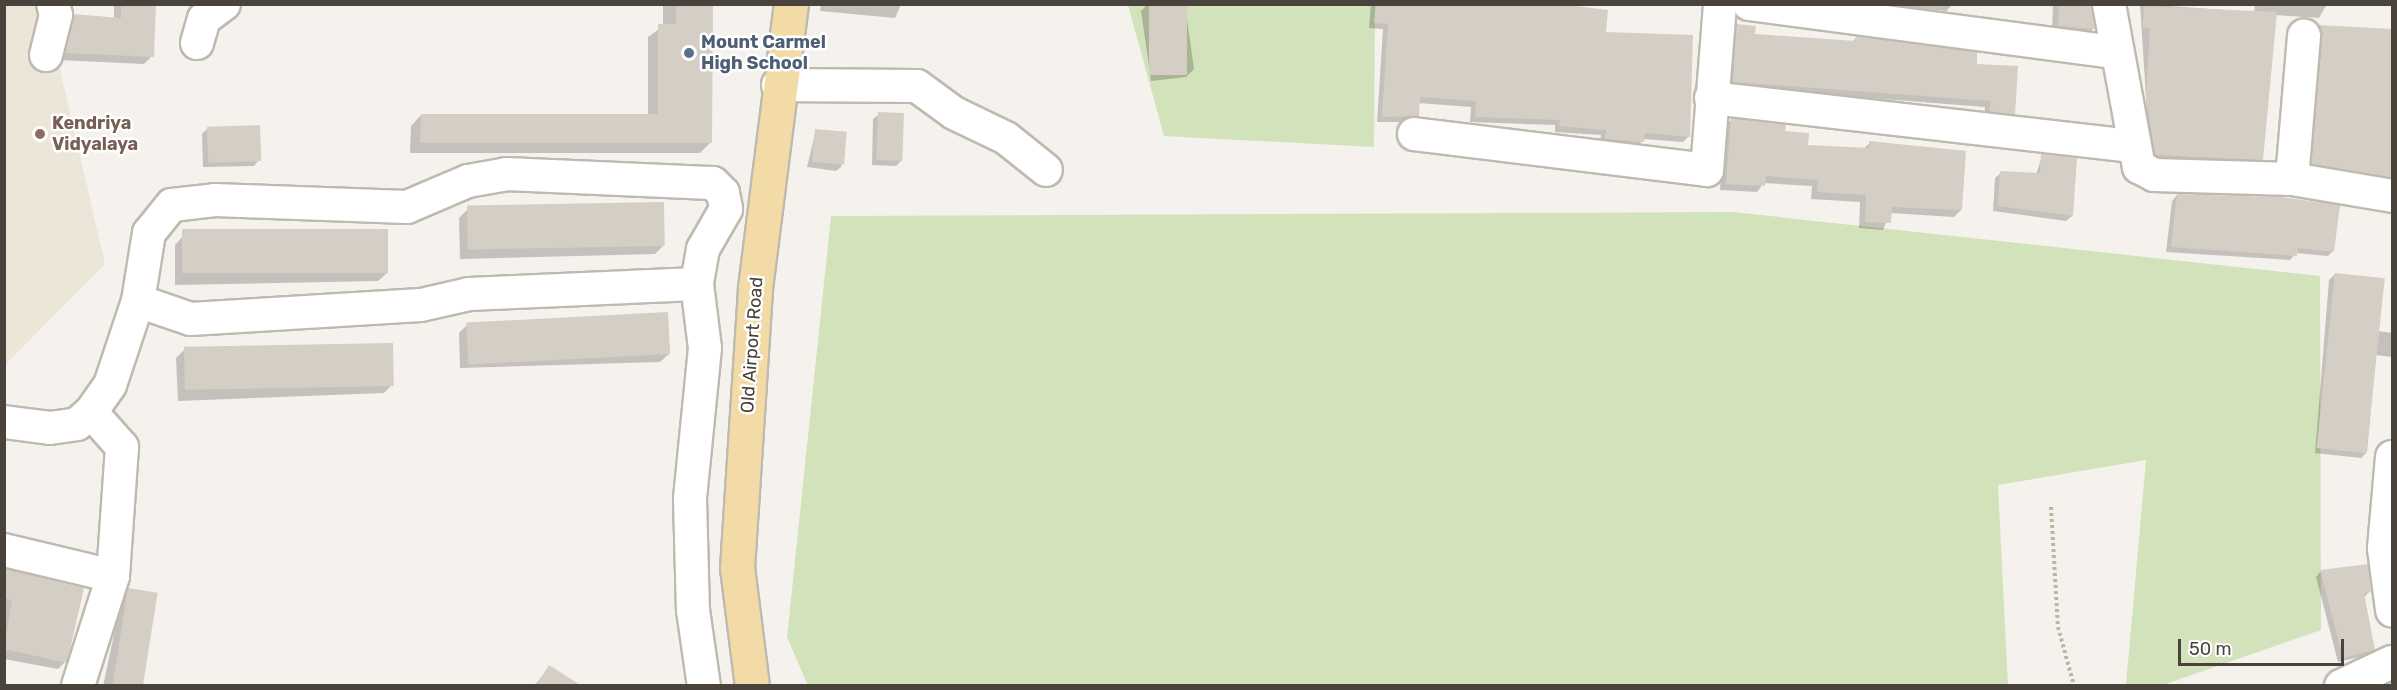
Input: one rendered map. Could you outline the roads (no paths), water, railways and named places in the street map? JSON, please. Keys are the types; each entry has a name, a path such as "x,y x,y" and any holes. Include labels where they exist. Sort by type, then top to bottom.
{"main road":[{"name":"Old Airport Road","path":"752,686 737,568 756,288 778,85 791,4"}],"street":[{"path":"46,55 56,15 53,4"},
{"path":"197,43 204,19 224,4"},
{"path":"1414,134 1707,170 1720,4"},
{"path":"1749,4 2116,52"},
{"path":"2109,4 2132,146 2139,167 2154,175 2292,179 2392,196"},
{"path":"2292,179 2304,35"},
{"path":"778,85 917,86 954,113 1006,138 1046,170"},
{"path":"1711,98 2132,146"},
{"path":"4,422 50,428 77,424 91,412 110,385 138,300 149,233 172,205 215,200 407,207 468,182 506,174 713,183 723,193 726,208 703,249 697,284 705,348 691,509 693,610 704,686"},
{"path":"138,300 191,319 421,305 469,294 697,284"},
{"path":"78,686 113,576 122,447 91,412"},
{"path":"2392,457 2385,549 2392,610"},
{"path":"4,550 113,576"},
{"path":"2341,686 2392,662"}],"place":[{"name":"Mount Carmel High School","path":"689,53"},
{"name":"Kendriya Vidyalaya","path":"40,134"}]}
